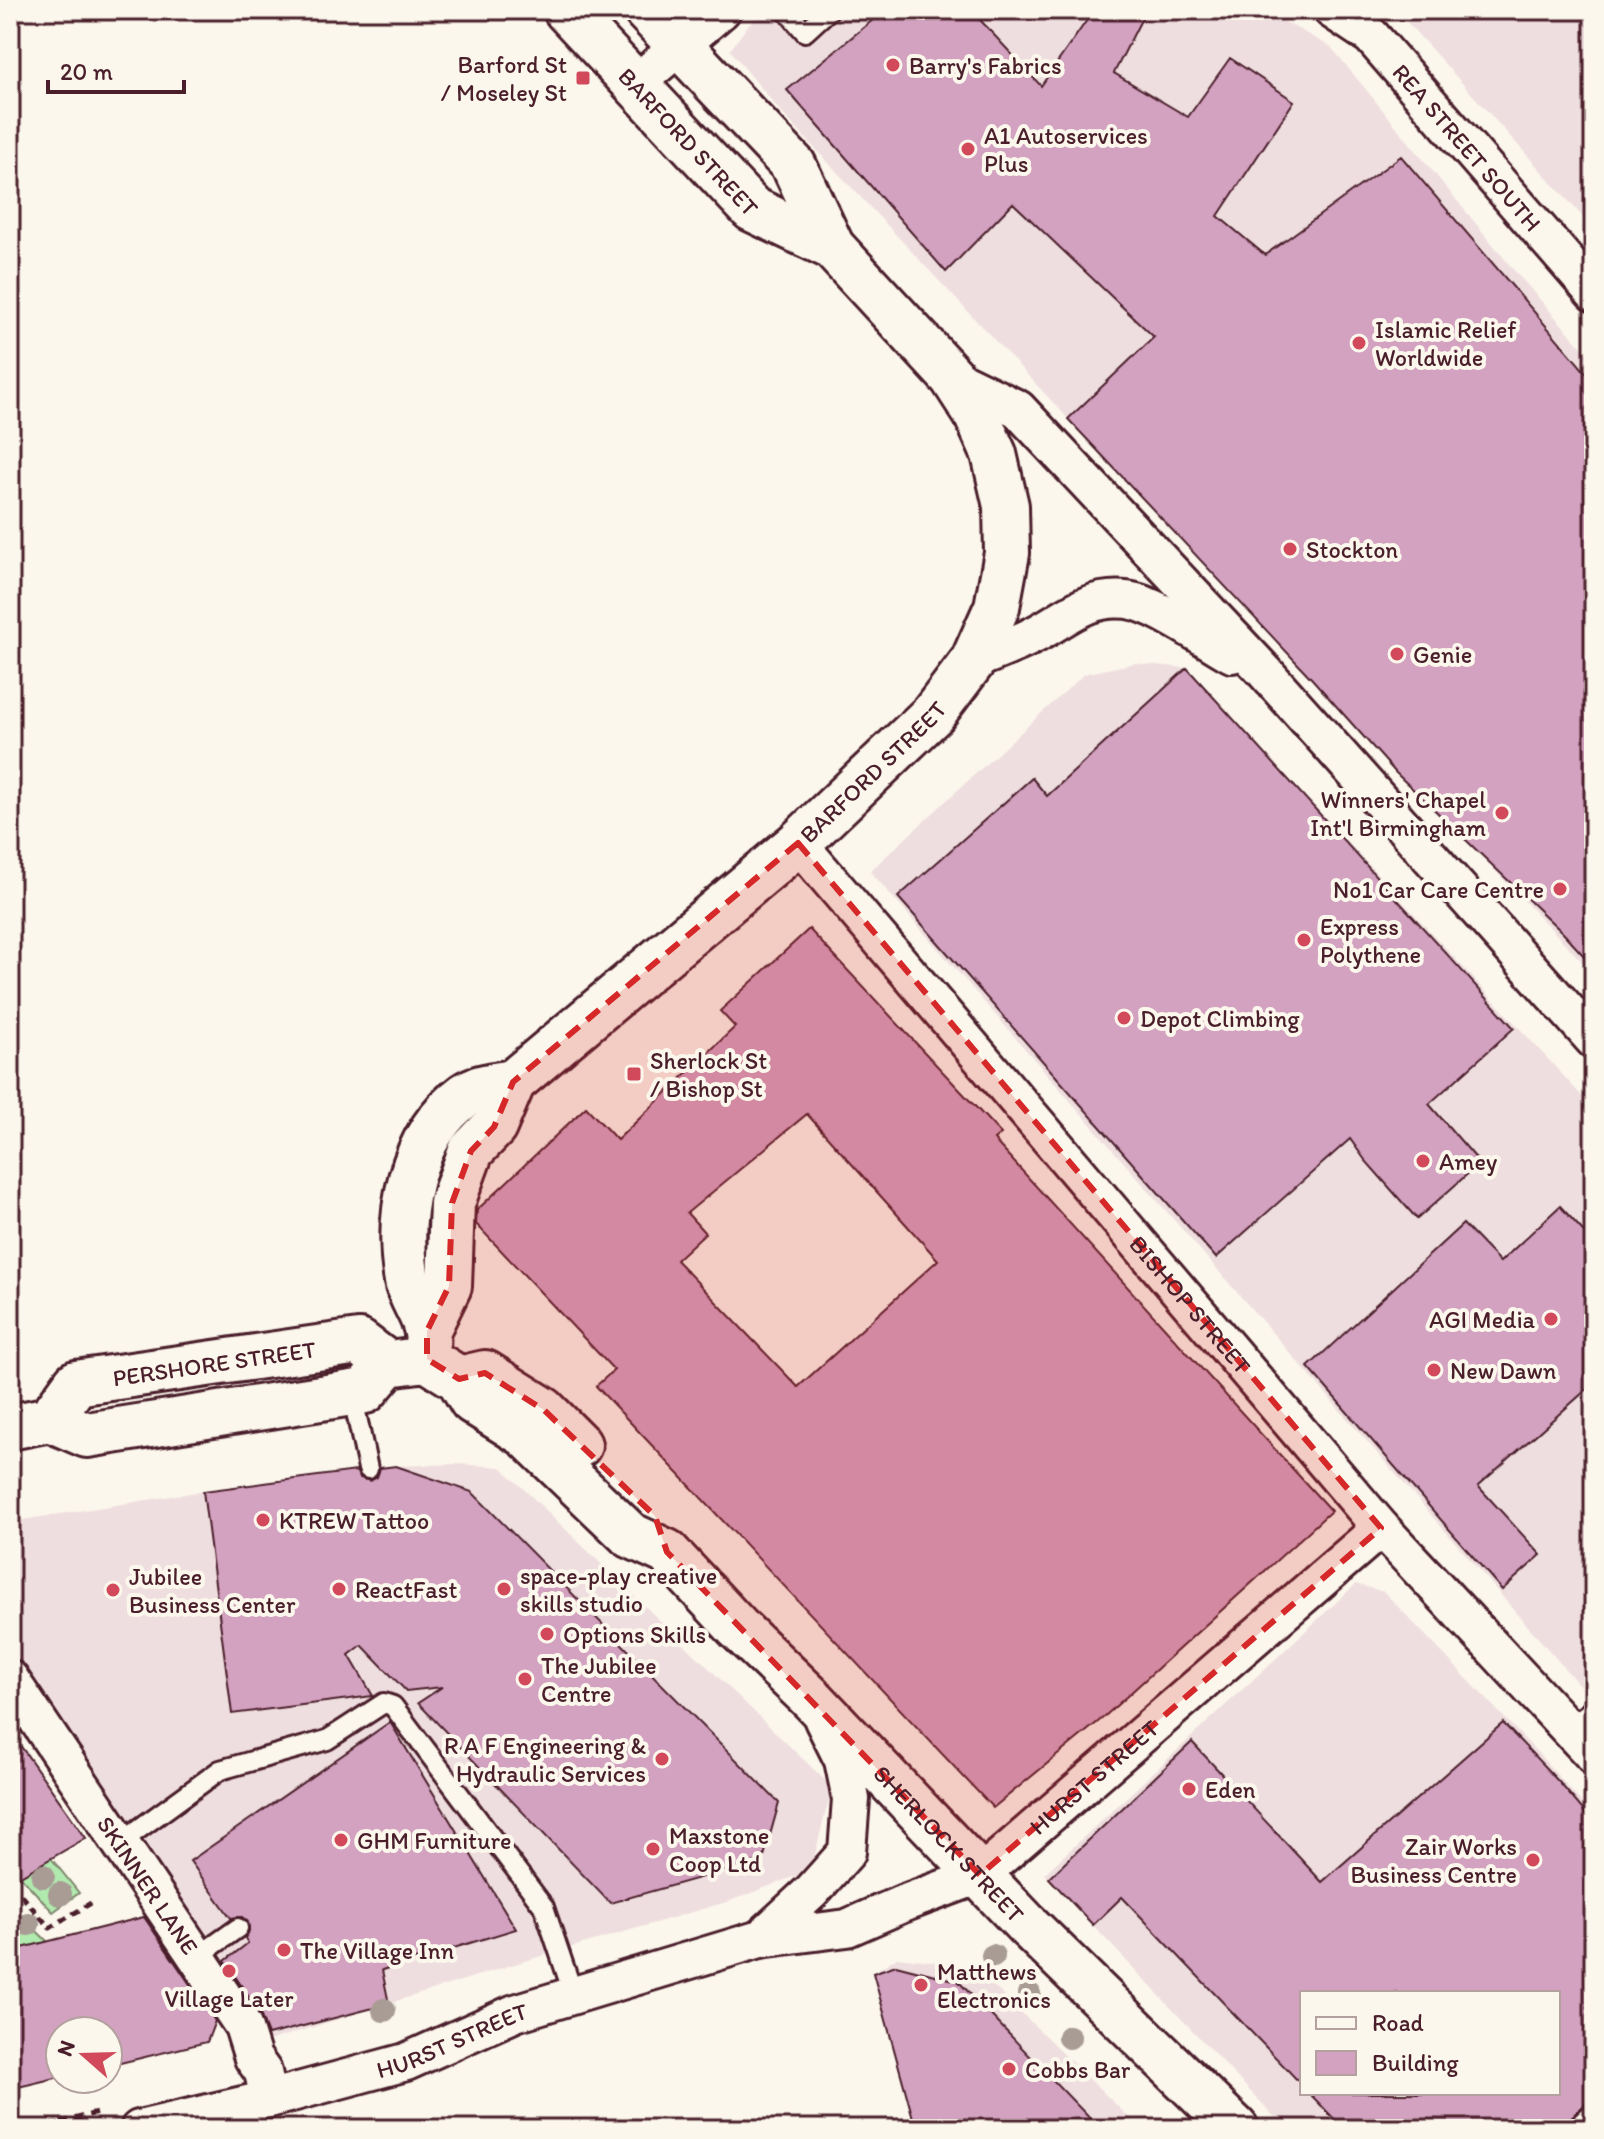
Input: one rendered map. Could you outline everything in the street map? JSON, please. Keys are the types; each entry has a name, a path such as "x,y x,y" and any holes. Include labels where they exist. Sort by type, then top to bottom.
{"street":[{"name":"BARFORD STREET","path":"566,10 752,209 832,247"},
{"name":"BARFORD STREET","path":"646,10 794,166 832,247 952,377 1018,409 1265,672 1594,1040"},
{"path":"635,84 722,10"},
{"name":"REA STREET SOUTH","path":"1332,10 1371,36 1594,293"},
{"path":"952,377 976,414 994,454 1006,506 1007,553 997,607 973,661"},
{"name":"BARFORD STREET","path":"425,1358 408,1286 402,1243 407,1197 417,1159 438,1121 468,1093 513,1082 798,843 933,714 973,661 1032,636 1072,610 1103,600 1129,600 1157,611 1265,672"},
{"name":"BISHOP STREET","path":"798,843 1381,1528 1581,1718 1594,1756"},
{"name":"PERSHORE STREET","path":"30,1423 76,1383 141,1372 359,1342 425,1358"},
{"name":"PERSHORE STREET","path":"30,1423 87,1435 365,1391 425,1358"},
{"name":"SHERLOCK STREET","path":"425,1358 472,1401 526,1435 630,1535 667,1552 1025,1923 1236,2129"},
{"name":"HURST STREET","path":"139,2129 269,2099 406,2062 515,2013 760,1939 847,1928 980,1875 1381,1528"},
{"name":"SKINNER LANE","path":"10,1679 243,2026 253,2058 263,2072 269,2099"},
{"name":"HURST STREET","path":"760,1939 812,1891 847,1852 851,1799 843,1760 813,1700"}],"lane":[{"path":"786,10 805,32 829,10"},
{"path":"352,1393 368,1469"},
{"path":"121,1842 220,1770 327,1740 384,1703 393,1706 544,1907 574,1996"},
{"path":"197,1957 238,1928"},
{"path":"1575,2129 1594,2111"}],"path":[{"path":"10,1905 22,1896 50,1928 91,1903"}],"highlighted area":[{"path":"798,843 1381,1528 980,1875 667,1552 655,1516 544,1410 485,1373 459,1379 427,1359 427,1331 449,1286 452,1203 471,1151 494,1127 513,1082"}],"shaded area":[{"path":"766,10 1263,10 1331,47 1513,269 1594,361 1594,974 1313,680 780,111 730,50 749,24"},
{"path":"1396,10 1594,10 1594,230 1582,216"},
{"path":"1135,663 1187,668 1594,1109 1594,1702 870,871 1084,674"},
{"path":"457,1464 501,1467 832,1787 811,1870 730,1901 265,2042 166,1881 10,1654 10,1522 203,1491 396,1466"},
{"path":"1356,1584 1384,1592 1538,1753 1594,1817 1594,2129 1286,2129 1044,1874"},
{"path":"897,1957 973,1966 1141,2129 917,2129 873,1973"}],"green space":[{"path":"51,1858 79,1893 53,1912 20,1876"},
{"path":"17,1912 48,1942 10,1951 10,1918"}],"building":[{"path":"885,10 971,10 1041,86 1094,10 1146,10 1114,73 1188,117 1230,58 1294,101 1218,216 1265,255 1401,156 1594,382 1594,967 1563,933 1396,773 1068,419 1154,337 1013,203 946,272 787,90"},
{"path":"1187,668 1514,1028 1429,1104 1480,1163 1417,1219 1350,1139 1216,1258 898,897 1032,778 1047,796"},
{"path":"809,929 1001,1134 994,1140 1331,1511 1104,1717 993,1808 596,1386 614,1370 476,1224 477,1210 586,1107 617,1140 735,1027 720,1011","holes":["807,1114 938,1260 798,1387 676,1260 705,1233 687,1213"]},
{"path":"1560,1206 1594,1243 1594,1383 1478,1486 1541,1555 1502,1590 1308,1367 1463,1224 1500,1262"},
{"name":"The Jubilee Centre","path":"396,1466 472,1492 779,1803 763,1860 610,1903 418,1703 442,1687 406,1691 362,1645 349,1655 373,1696 232,1714 203,1491 356,1471 360,1478 370,1481 377,1477 380,1468"},
{"name":"GHM Furniture","path":"390,1722 516,1929 382,1970 389,2004 268,2035 260,2014 225,1961 248,1943 245,1938 249,1932 248,1922 242,1917 231,1918 190,1861"},
{"path":"1503,1723 1594,1823 1594,2097 1558,2129 1344,2129 1311,2095 1560,2095 1560,1991 1300,1991 1300,2083 1122,1897 1093,1925 1049,1878 1192,1742 1322,1882"},
{"path":"10,1731 86,1838 10,1882"},
{"path":"144,1917 215,2021 207,2042 124,2062 124,2015 44,2015 44,2081 10,2089 10,1951"},
{"path":"896,1965 958,1981 1100,2129 916,2129 873,1973"}],"place":[{"name":"Barry's Fabrics","path":"893,65"},
{"name":"Barford St / Moseley St","path":"583,78"},
{"name":"A1 Autoservices Plus","path":"968,149"},
{"name":"Islamic Relief Worldwide","path":"1359,343"},
{"name":"Stockton","path":"1290,549"},
{"name":"Genie","path":"1397,654"},
{"name":"Winners' Chapel Int'l Birmingham","path":"1502,813"},
{"name":"No1 Car Care Centre","path":"1560,889"},
{"name":"Express Polythene","path":"1304,940"},
{"name":"Depot Climbing","path":"1124,1018"},
{"name":"Sherlock St / Bishop St","path":"634,1074"},
{"name":"Amey","path":"1423,1161"},
{"name":"AGI Media","path":"1551,1319"},
{"name":"New Dawn","path":"1434,1370"},
{"name":"KTREW Tattoo","path":"263,1520"},
{"name":"ReactFast","path":"339,1589"},
{"name":"space-play creative skills studio","path":"504,1589"},
{"name":"Jubilee Business Center","path":"113,1590"},
{"name":"Options Skills","path":"547,1634"},
{"name":"The Jubilee Centre","path":"525,1679"},
{"name":"R A F Engineering & Hydraulic Services","path":"662,1759"},
{"name":"Eden","path":"1189,1789"},
{"name":"GHM Furniture","path":"341,1840"},
{"name":"Maxstone Coop Ltd","path":"653,1849"},
{"name":"Zair Works Business Centre","path":"1533,1860"},
{"name":"The Village Inn","path":"284,1950"},
{"name":"Village Later","path":"229,1971"},
{"name":"Matthews Electronics","path":"921,1985"},
{"name":"Cobbs Bar","path":"1009,2069"}]}
